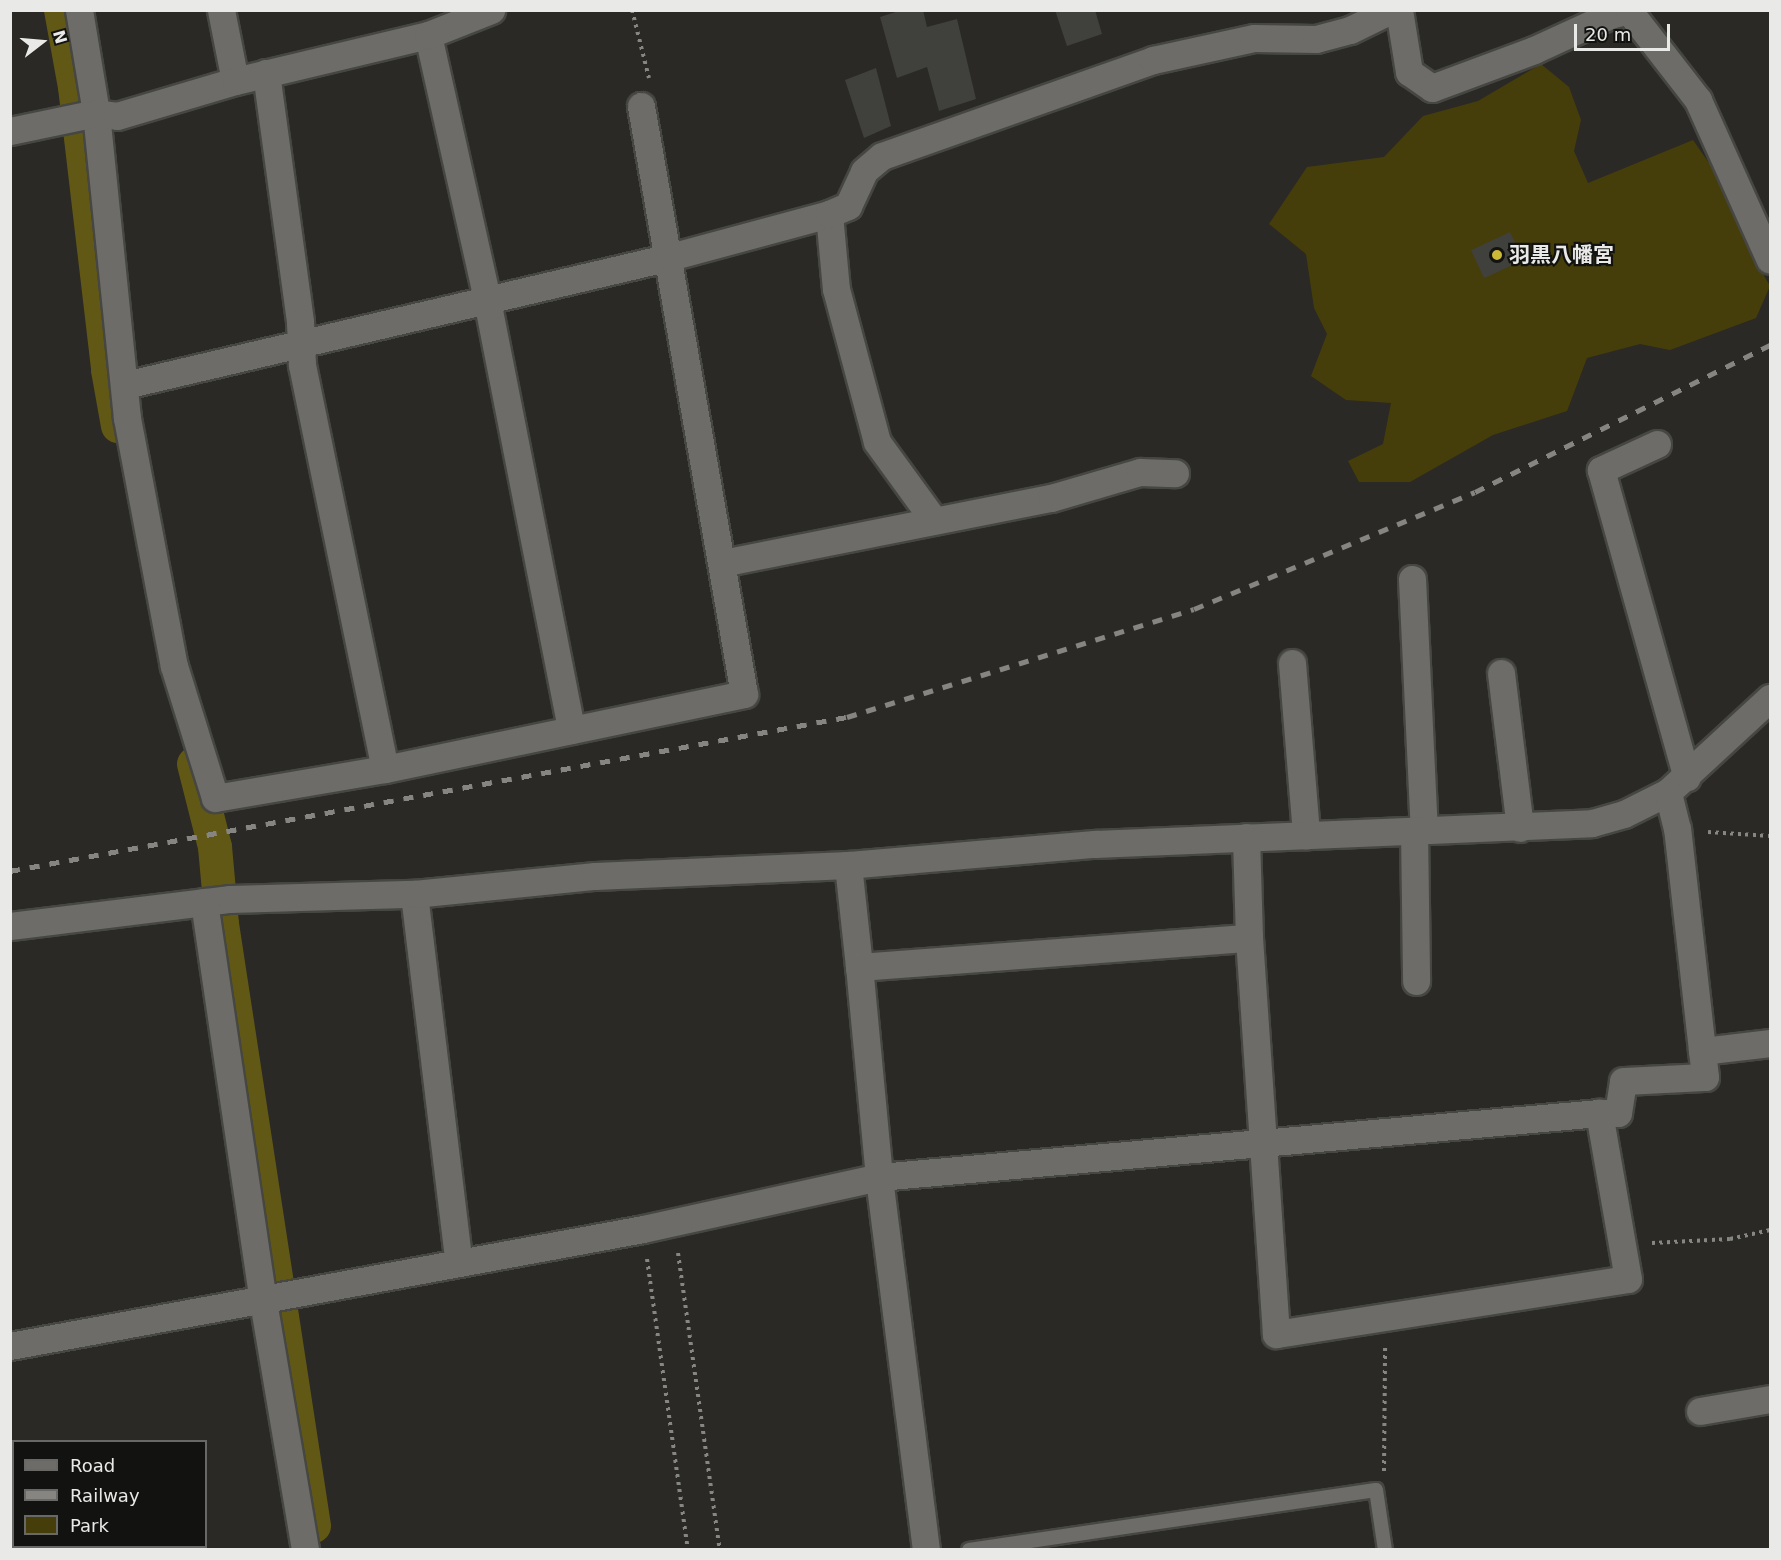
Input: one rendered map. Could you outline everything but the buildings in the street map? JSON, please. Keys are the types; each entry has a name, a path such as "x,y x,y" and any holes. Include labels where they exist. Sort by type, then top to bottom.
{"street":[{"path":"79,10 96,113 128,418 174,666 215,798 385,769 744,694 670,257 641,106"},
{"path":"221,10 235,81"},
{"path":"10,131 96,113 117,116 491,10"},
{"path":"125,385 670,257 829,214 848,206 864,171 882,156 1153,60 1254,38 1316,39 1350,30 1391,10"},
{"path":"1399,10 1408,72 1432,88 1534,50 1610,15 1630,11 1666,54 1698,100 1721,144 1770,260"},
{"path":"434,25 571,730"},
{"path":"266,73 302,365 385,769"},
{"path":"829,214 836,289 877,442 933,519"},
{"path":"10,1346 263,1301 292,1293 458,1260 643,1229 879,1177 1618,1113 1623,1081 1705,1077 1677,829 1677,784 1601,470 1657,444"},
{"path":"722,563 933,519 1051,498 1140,472 1176,473"},
{"path":"1412,579 1419,830 1416,981"},
{"path":"1292,663 1306,835"},
{"path":"1501,673 1520,828"},
{"path":"10,926 217,900 414,894 595,876 848,865 1095,844 1419,830 1520,828 1592,823 1624,814 1677,784 1770,698"},
{"path":"1246,837 1249,938 1276,1334 1628,1279 1599,1113"},
{"path":"848,865 879,1177 926,1550"},
{"path":"414,894 458,1260"},
{"path":"217,900 263,1301 305,1550"},
{"path":"859,967 1249,938"},
{"path":"1702,1051 1770,1043"},
{"path":"1700,1411 1770,1399"}],"lane":[{"path":"969,1550 1376,1490 1385,1550"}],"path":[{"path":"632,10 653,93 641,106"},
{"path":"1677,829 1770,836"},
{"path":"673,1222 720,1550"},
{"path":"643,1229 688,1550"},
{"path":"1622,1245 1730,1239 1770,1230"},
{"path":"1376,1490 1383,1481 1384,1317"}],"green space":[{"path":"1541,64 1569,87 1581,120 1574,151 1588,183 1693,140 1730,193 1743,239 1770,286 1756,318 1670,350 1640,344 1587,358 1567,411 1493,435 1410,482 1359,482 1348,461 1383,444 1391,403 1346,400 1311,376 1327,334 1314,308 1306,254 1269,224 1307,167 1384,157 1423,116 1478,101"}],"waterway":[{"path":"61,10 75,87 108,370 118,426"},
{"path":"194,764 215,847 222,924 314,1526"}],"railway":[{"path":"10,871 847,717 1194,609 1475,492 1770,345"}],"place":[{"name":"羽黒八幡宮","path":"1497,255"}]}
